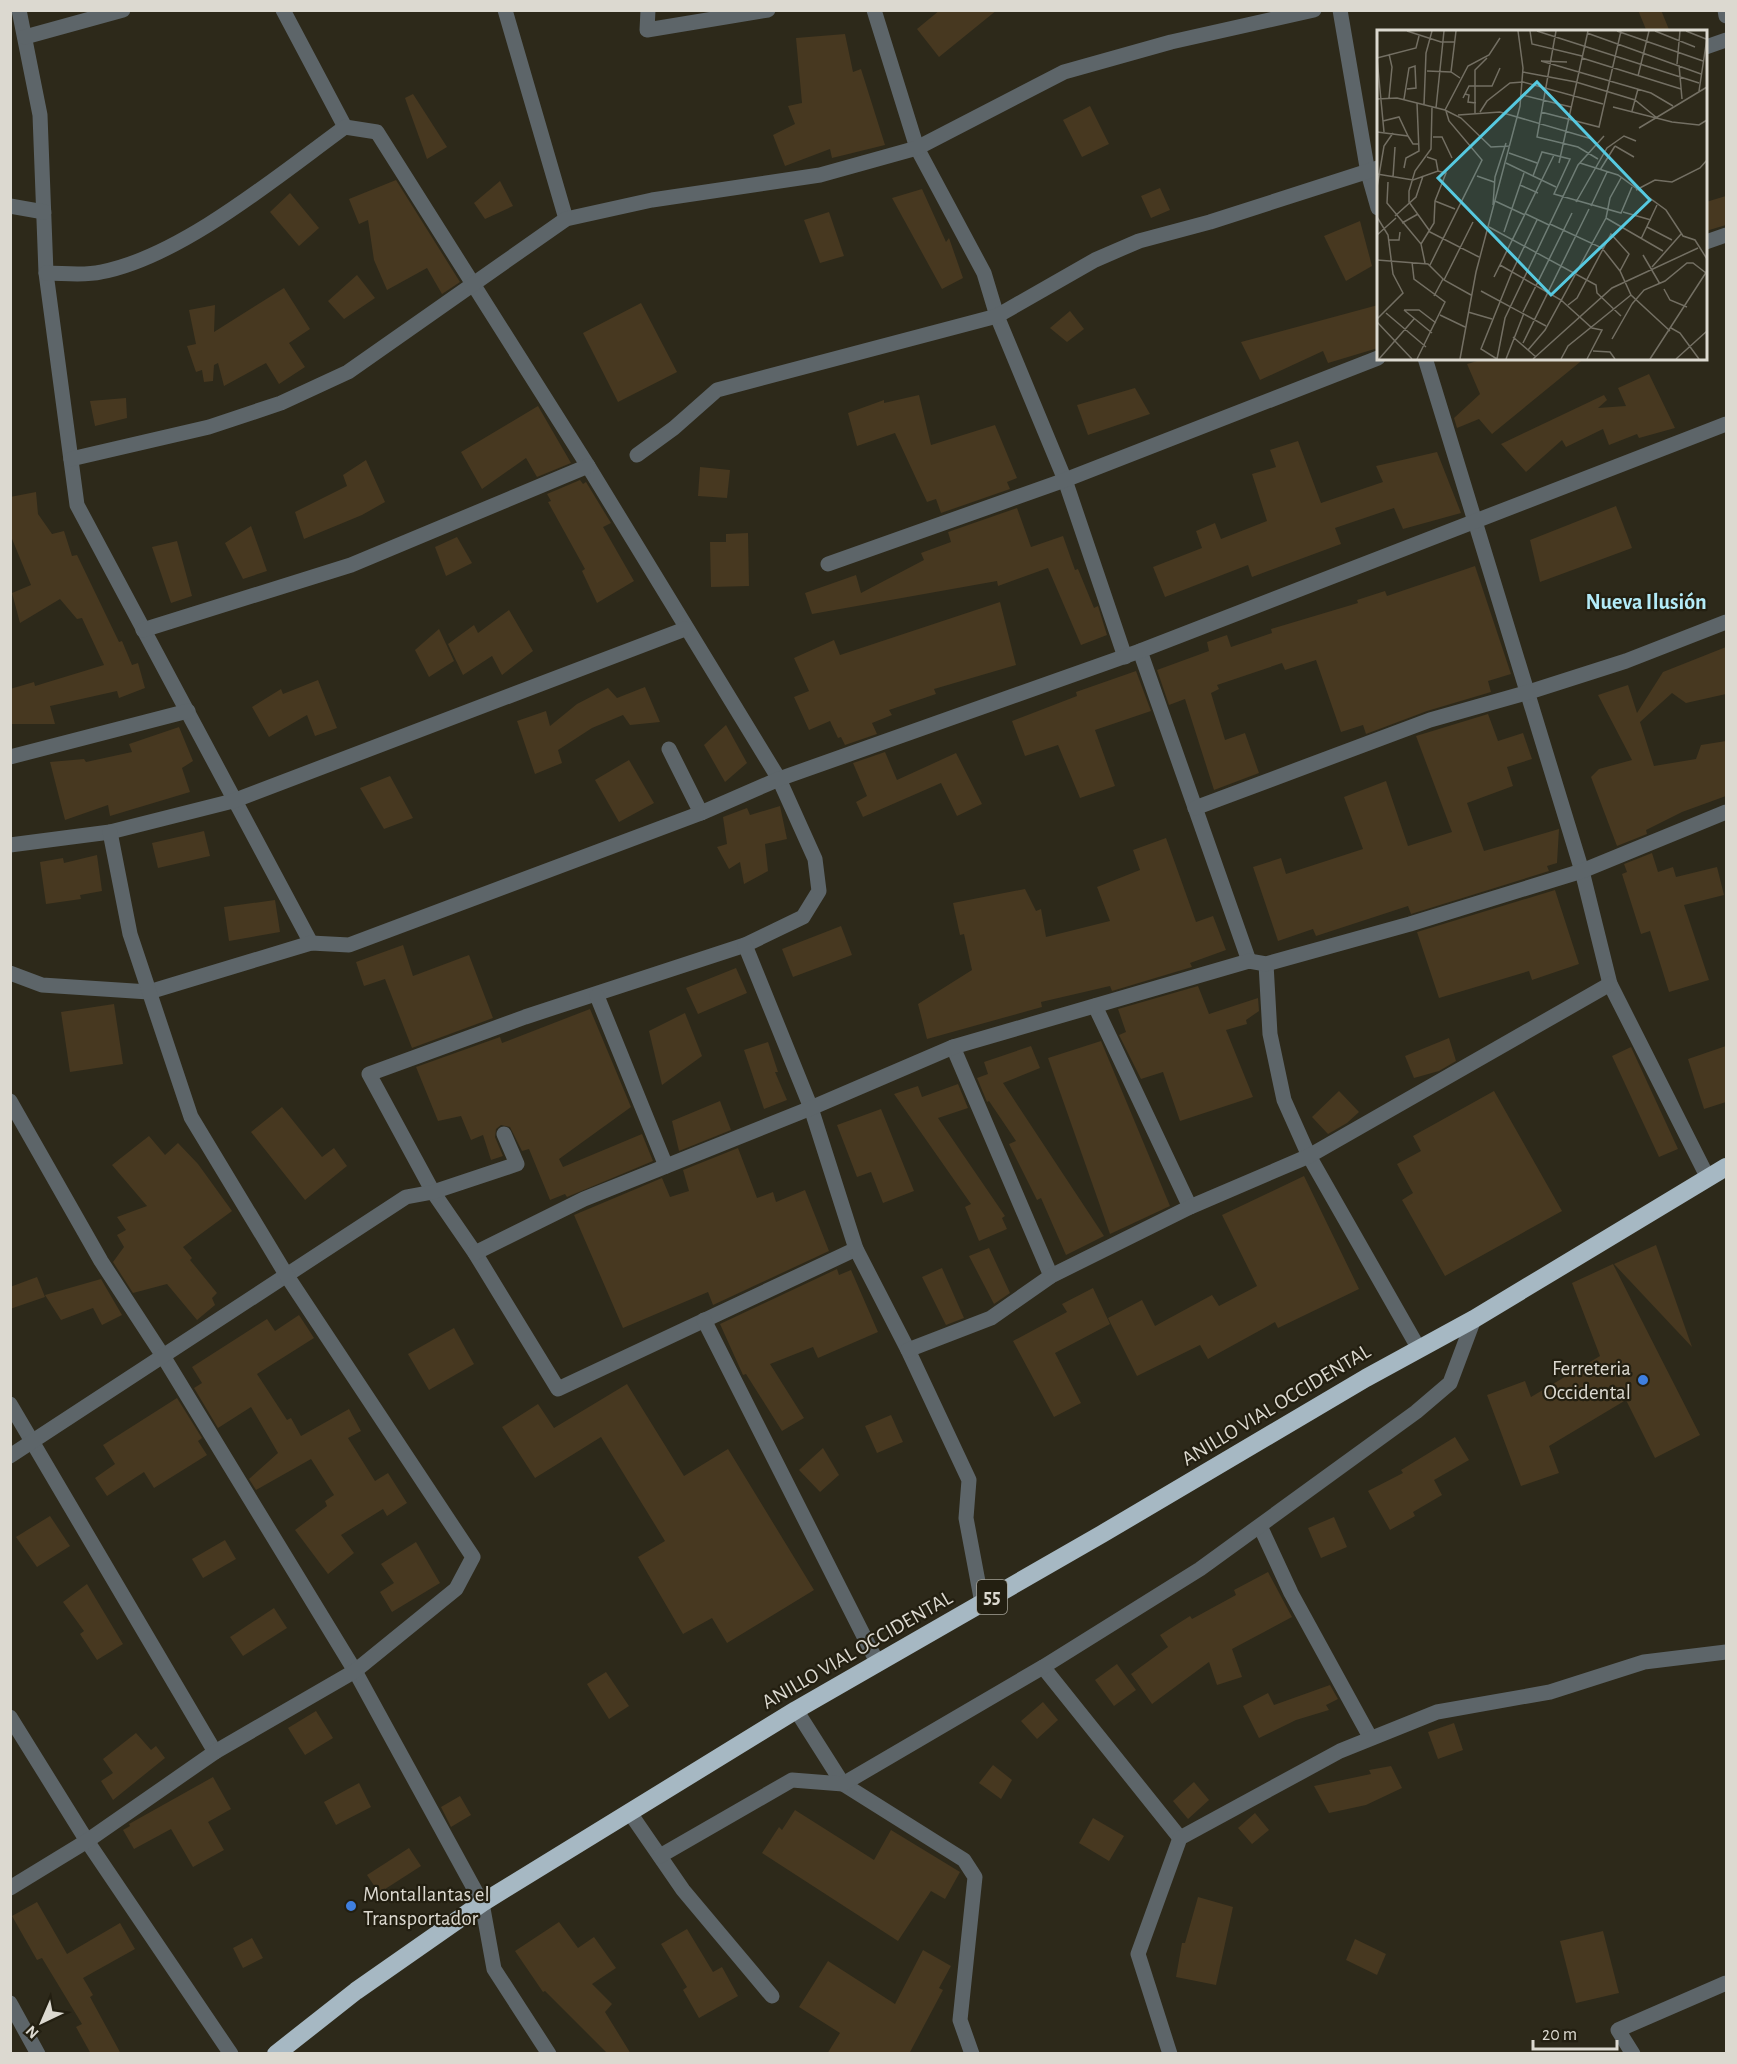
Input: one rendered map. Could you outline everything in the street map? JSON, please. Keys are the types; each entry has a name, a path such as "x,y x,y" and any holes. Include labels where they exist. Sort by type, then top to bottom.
{"highway":[{"name":"ANILLO VIAL OCCIDENTAL","path":"276,2054 356,1991 482,1903 796,1710 1474,1319 1726,1167"}],"street":[{"path":"20,10 40,115 46,273 77,505 188,711 233,801 311,943"},
{"path":"24,37 123,10"},
{"path":"284,10 345,127"},
{"path":"505,10 566,219"},
{"path":"648,10 647,30 768,10"},
{"path":"874,10 917,148 984,273 997,316 1065,480 1125,657"},
{"path":"71,459 209,427 281,403 348,372 474,286 566,219 652,200 820,175 917,148 1064,72 1171,42 1314,10"},
{"path":"1340,10 1377,201"},
{"path":"1725,10 1726,16"},
{"path":"1707,47 1726,40"},
{"path":"46,273 101,273 157,254 225,213 345,127 377,132 588,466 685,629 780,779 815,859 819,891 803,917 745,945 597,996 525,1017 369,1074 433,1192 476,1253 558,1389 856,1249"},
{"path":"637,455 674,428 717,390 997,316 1095,260 1139,241 1210,222 1373,171"},
{"path":"10,206 44,212"},
{"path":"1707,242 1726,235"},
{"path":"828,564 1065,480 1377,358"},
{"path":"1426,360 1582,871 1610,984 1708,1178"},
{"path":"10,973 42,985 149,992 311,943 349,945 701,813 780,779 1125,657 1726,424"},
{"path":"144,630 351,565 588,466"},
{"path":"1195,808 1430,720 1626,661 1726,622"},
{"path":"10,845 110,832 233,801 685,629"},
{"path":"1140,651 1249,961"},
{"path":"10,757 188,711"},
{"path":"669,749 701,813"},
{"path":"476,1253 584,1199 812,1108 953,1047 1249,961 1266,964 1432,918 1582,871 1726,812"},
{"path":"10,1888 87,1841 214,1752 355,1671 456,1589 473,1557 287,1276 191,1117 130,934 110,832"},
{"path":"745,945 812,1108 856,1249 908,1350 969,1480 966,1518 982,1603"},
{"path":"1266,964 1269,1034 1284,1100 1309,1156 1419,1349"},
{"path":"908,1350 991,1318 1051,1276 1190,1207 1309,1156 1610,984"},
{"path":"597,996 666,1166"},
{"path":"1095,1006 1190,1207"},
{"path":"953,1047 1051,1276"},
{"path":"10,1101 101,1261 163,1356 355,1671 482,1903 494,1969 549,2054"},
{"path":"10,1456 406,1197 433,1192 517,1164 504,1134"},
{"path":"660,1856 792,1780 843,1784 1043,1667 1200,1569 1416,1412 1450,1383 1474,1319"},
{"path":"704,1320 878,1664"},
{"path":"10,1404 214,1752"},
{"path":"1260,1526 1291,1593 1370,1737"},
{"path":"1170,2054 1138,1954 1180,1838 1262,1791 1370,1737 1437,1712 1550,1692 1644,1662 1726,1652"},
{"path":"1043,1667 1180,1838"},
{"path":"796,1710 843,1784 964,1860 975,1878 960,2020 972,2054"},
{"path":"10,1718 87,1841 231,2054"},
{"path":"630,1813 683,1890 772,1996"},
{"path":"1634,2054 1618,2030 1726,1983"},
{"path":"10,2003 38,2054"}],"building":[{"path":"940,10 997,10 939,57 917,29"},
{"path":"1638,10 1661,10 1669,30 1646,30"},
{"path":"845,34 853,72 861,69 885,145 832,158 830,149 785,166 773,135 795,124 788,106 802,103 796,38"},
{"path":"413,94 447,147 427,159 405,98"},
{"path":"1090,106 1109,144 1082,157 1063,120"},
{"path":"396,180 460,282 442,294 427,268 387,290 374,260 368,220 359,224 349,199"},
{"path":"500,181 513,206 485,219 474,203"},
{"path":"1160,188 1170,210 1151,218 1141,196"},
{"path":"922,189 946,242 949,238 963,278 942,289 892,198"},
{"path":"290,193 319,228 299,246 270,212"},
{"path":"1726,196 1726,225 1707,231 1707,202"},
{"path":"829,212 844,256 820,263 804,220"},
{"path":"1360,221 1372,266 1346,281 1324,236"},
{"path":"357,275 375,298 344,319 328,301"},
{"path":"284,288 310,329 289,343 305,367 279,384 266,363 224,386 218,363 214,365 213,381 204,382 202,370 196,372 187,346 196,344 189,310 215,305 214,332"},
{"path":"641,303 677,372 618,402 583,333"},
{"path":"1377,305 1377,348 1328,363 1323,351 1260,380 1241,342"},
{"path":"1070,311 1084,329 1067,342 1050,328"},
{"path":"1480,360 1583,360 1492,434 1479,419 1457,428 1454,418 1480,394 1467,364"},
{"path":"1649,374 1675,428 1639,438 1637,434 1609,445 1603,429 1566,447 1562,440 1526,472 1501,444 1604,395 1607,400 1598,408 1626,406 1618,388"},
{"path":"1135,388 1150,414 1088,435 1077,405"},
{"path":"919,395 931,445 995,425 1017,478 1007,482 1010,489 941,513 936,499 927,502 895,433 857,446 848,413 884,400 884,403"},
{"path":"126,398 127,418 95,426 90,401"},
{"path":"538,406 571,463 537,477 526,458 482,489 461,452"},
{"path":"1298,441 1321,503 1383,482 1376,466 1437,452 1461,513 1403,529 1394,508 1335,528 1341,544 1252,577 1248,565 1165,597 1153,567 1202,548 1196,531 1215,523 1221,539 1267,521 1252,474 1276,467 1270,450"},
{"path":"366,460 385,502 362,515 304,539 295,512 347,486 343,475"},
{"path":"700,467 730,470 727,498 698,496"},
{"path":"580,480 583,484 586,482 611,523 603,527 634,581 597,603 582,571 585,569 548,502 551,501 547,494"},
{"path":"36,492 38,514 52,534 64,531 72,556 77,555 119,642 122,641 132,665 138,663 145,688 119,698 117,691 50,706 55,724 10,724 10,689 34,682 35,686 104,665 82,618 77,619 60,599 20,623 12,593 31,585 10,534 10,497"},
{"path":"1616,506 1632,548 1540,582 1530,540"},
{"path":"1017,508 1031,547 1063,536 1075,570 1078,569 1094,608 1098,606 1107,635 1081,645 1048,568 998,586 997,581 812,614 805,593 856,575 861,593 924,560 921,553 951,542 948,532"},
{"path":"251,526 267,571 243,579 225,543"},
{"path":"748,533 749,586 711,587 710,542 726,542 726,534"},
{"path":"457,537 472,563 446,576 435,547"},
{"path":"177,541 192,596 171,603 152,547"},
{"path":"1475,566 1511,674 1488,681 1491,692 1427,711 1366,734 1363,725 1341,732 1316,660 1285,670 1282,663 1217,685 1219,689 1211,693 1225,740 1245,733 1259,773 1214,790 1185,699 1169,705 1157,670 1209,651 1207,642 1227,635 1231,647 1272,633 1271,629 1358,603 1357,600 1385,591 1387,596"},
{"path":"1000,602 1016,665 934,689 936,694 889,710 892,715 872,723 877,734 845,745 841,737 838,738 830,721 809,730 794,697 809,691 794,658 834,640 840,655"},
{"path":"509,610 533,651 502,675 492,656 463,675 448,644 474,625 478,633"},
{"path":"439,629 454,661 429,677 415,650"},
{"path":"1726,647 1726,694 1686,703 1672,693 1640,722 1654,766 1696,759 1701,745 1726,741 1726,796 1682,812 1646,830 1647,834 1617,846 1591,777 1599,769 1632,760 1598,695 1628,685 1637,713 1663,672"},
{"path":"1136,671 1151,711 1095,730 1115,786 1080,798 1058,745 1025,756 1012,721 1077,696 1076,692"},
{"path":"318,680 337,728 315,736 307,715 269,737 252,707 281,689 283,694"},
{"path":"645,687 660,722 630,725 623,715 592,728 558,750 562,763 535,774 517,721 546,711 550,726 577,704 608,688 617,698"},
{"path":"1488,714 1498,741 1523,733 1532,759 1507,767 1513,786 1467,803 1484,851 1559,829 1557,863 1547,866 1549,871 1411,914 1408,906 1316,936 1313,929 1278,941 1253,867 1281,858 1286,874 1363,849 1344,797 1386,781 1408,846 1452,832 1416,736"},
{"path":"726,725 747,763 725,782 704,745"},
{"path":"179,727 193,761 182,768 190,792 110,816 108,805 65,820 50,762 84,759 86,762 132,752 129,744"},
{"path":"885,752 897,780 956,753 982,804 957,816 941,783 863,817 856,802 867,796 853,763"},
{"path":"629,760 654,803 619,822 595,780"},
{"path":"390,776 413,818 384,829 360,788"},
{"path":"780,806 787,839 765,844 768,871 744,884 740,862 729,869 717,847 727,844 723,817 747,808 750,815"},
{"path":"204,831 210,856 158,868 152,843"},
{"path":"1166,838 1196,922 1213,916 1226,950 1190,963 1192,967 1112,991 1110,986 1041,1002 1042,1007 927,1039 918,1004 972,970 964,934 960,935 953,903 1025,889 1036,911 1041,909 1046,937 1110,921 1097,887 1140,870 1133,850"},
{"path":"1652,853 1658,872 1673,867 1676,877 1717,867 1724,895 1684,905 1709,980 1669,992 1650,931 1641,934 1622,874 1627,872 1624,864"},
{"path":"97,855 102,891 80,895 81,899 46,904 40,862 63,858 64,863"},
{"path":"1555,890 1579,964 1532,980 1529,971 1439,998 1417,932"},
{"path":"275,900 280,932 229,941 224,907"},
{"path":"841,926 852,955 793,977 782,949"},
{"path":"403,945 413,976 469,955 493,1018 412,1048 385,979 364,986 356,962"},
{"path":"736,968 747,993 698,1014 686,988"},
{"path":"1198,986 1209,1014 1258,998 1259,1011 1246,1020 1247,1024 1226,1030 1253,1097 1180,1121 1163,1072 1141,1079 1119,1035 1126,1032 1118,1009"},
{"path":"114,1004 123,1064 70,1072 61,1012"},
{"path":"590,1009 631,1107 559,1159 563,1167 642,1134 653,1161 567,1197 565,1194 550,1200 529,1149 522,1151 510,1127 501,1125 496,1129 495,1137 503,1156 491,1160 483,1135 471,1140 461,1116 438,1121 416,1067 500,1037 502,1043"},
{"path":"685,1013 702,1056 662,1085 649,1031"},
{"path":"1449,1038 1456,1061 1439,1071 1414,1078 1405,1056"},
{"path":"1101,1041 1170,1206 1110,1234 1048,1058"},
{"path":"768,1042 778,1072 775,1072 787,1100 764,1109 744,1050"},
{"path":"1031,1046 1040,1068 1003,1083 1104,1236 1066,1255 1041,1198 1037,1200 1009,1144 1016,1141 989,1101 987,1102 977,1078 988,1074 984,1062"},
{"path":"1726,1046 1726,1102 1704,1109 1688,1059"},
{"path":"1631,1047 1678,1149 1659,1157 1612,1056"},
{"path":"958,1084 968,1108 938,1118 1005,1216 1002,1218 1007,1229 979,1241 965,1207 971,1204 894,1094 918,1086 922,1097"},
{"path":"1339,1091 1359,1112 1347,1123 1328,1134 1312,1117"},
{"path":"1494,1091 1562,1211 1445,1276 1402,1200 1413,1193 1397,1164 1421,1151 1413,1136"},
{"path":"720,1101 731,1130 679,1151 672,1121"},
{"path":"282,1107 322,1157 334,1148 347,1166 305,1200 251,1132"},
{"path":"881,1109 914,1191 883,1203 871,1172 857,1177 837,1125"},
{"path":"149,1136 165,1155 178,1143 198,1164 232,1211 183,1247 192,1258 190,1260 217,1293 212,1298 215,1305 197,1320 167,1284 133,1293 113,1262 124,1247 117,1235 126,1230 117,1217 147,1206 112,1165"},
{"path":"738,1148 757,1198 773,1192 776,1202 805,1190 829,1251 713,1305 708,1292 623,1328 574,1215 662,1178 670,1197 689,1191 683,1170"},
{"path":"1304,1176 1359,1289 1278,1328 1275,1322 1208,1359 1200,1345 1137,1376 1108,1318 1142,1300 1155,1326 1212,1295 1219,1306 1257,1286 1222,1215"},
{"path":"1656,1245 1692,1347 1614,1264"},
{"path":"989,1248 1010,1293 994,1304 969,1256"},
{"path":"1613,1264 1700,1435 1655,1458 1626,1400 1549,1446 1559,1473 1521,1486 1487,1395 1525,1381 1531,1397 1600,1356 1572,1283"},
{"path":"942,1268 964,1318 946,1325 922,1277"},
{"path":"837,1269 839,1275 851,1270 878,1332 818,1358 813,1347 770,1364 804,1418 782,1431 746,1374 743,1375 720,1324"},
{"path":"37,1277 45,1297 10,1309 10,1287"},
{"path":"101,1279 122,1315 102,1325 93,1308 61,1320 45,1295"},
{"path":"1093,1288 1110,1324 1055,1353 1081,1403 1054,1417 1013,1341 1067,1312 1062,1304"},
{"path":"299,1315 314,1338 257,1374 287,1420 291,1418 301,1436 349,1409 361,1431 348,1438 375,1481 388,1473 407,1503 387,1516 383,1509 341,1535 354,1553 328,1574 295,1530 327,1506 325,1501 334,1495 311,1459 256,1490 249,1479 278,1453 251,1407 218,1428 194,1388 202,1383 192,1367 267,1319 275,1331"},
{"path":"454,1328 474,1364 429,1390 408,1354"},
{"path":"627,1384 684,1476 728,1449 814,1590 727,1643 712,1618 683,1634 638,1557 665,1541 601,1437 535,1478 502,1427 538,1404 554,1428"},
{"path":"177,1398 202,1438 198,1441 207,1455 154,1488 144,1472 107,1496 95,1478 115,1464 103,1445"},
{"path":"891,1415 903,1442 877,1453 865,1426"},
{"path":"1455,1437 1469,1460 1434,1480 1442,1495 1413,1512 1415,1516 1390,1530 1368,1491 1403,1473 1401,1470"},
{"path":"823,1448 839,1475 820,1492 799,1470"},
{"path":"50,1516 70,1546 37,1567 16,1537"},
{"path":"1334,1517 1347,1547 1321,1558 1308,1528"},
{"path":"225,1540 236,1559 203,1578 192,1559"},
{"path":"416,1542 440,1583 392,1612 380,1592 394,1583 381,1564"},
{"path":"1268,1572 1292,1617 1232,1649 1242,1677 1217,1685 1209,1662 1152,1704 1131,1674 1168,1647 1160,1635 1190,1616 1192,1619 1236,1595 1234,1590"},
{"path":"87,1584 123,1644 97,1660 80,1634 84,1631 63,1602"},
{"path":"274,1608 287,1628 243,1656 230,1637"},
{"path":"1117,1664 1136,1690 1114,1706 1095,1680"},
{"path":"606,1672 629,1706 609,1719 587,1684"},
{"path":"1330,1685 1338,1699 1326,1705 1329,1710 1296,1720 1259,1738 1243,1706 1268,1693 1274,1705"},
{"path":"1043,1702 1058,1720 1037,1739 1021,1721"},
{"path":"316,1711 333,1738 305,1755 288,1728"},
{"path":"1454,1723 1463,1750 1438,1759 1428,1732"},
{"path":"136,1733 151,1750 156,1746 165,1758 113,1800 101,1781 113,1773 103,1759"},
{"path":"993,1765 1012,1780 1001,1799 979,1783"},
{"path":"1391,1766 1402,1788 1366,1805 1329,1813 1314,1786 1371,1774 1369,1770"},
{"path":"213,1777 231,1809 208,1822 224,1850 193,1867 171,1829 134,1849 123,1830 130,1826 129,1824"},
{"path":"1194,1782 1209,1800 1188,1819 1173,1801"},
{"path":"359,1783 371,1807 336,1825 324,1802"},
{"path":"460,1796 471,1815 451,1827 441,1807"},
{"path":"795,1810 874,1860 891,1830 960,1872 945,1899 931,1891 898,1941 762,1853 779,1827 782,1830"},
{"path":"1255,1813 1269,1830 1252,1844 1238,1828"},
{"path":"1093,1818 1124,1836 1109,1861 1079,1843"},
{"path":"409,1848 421,1866 379,1893 367,1875"},
{"path":"1198,1897 1233,1907 1216,1985 1176,1977 1182,1943 1185,1943"},
{"path":"37,1902 67,1954 120,1923 135,1949 83,1978 93,1995 90,1997 121,2054 91,2054 76,2027 82,2024 42,1958 37,1960 12,1916"},
{"path":"559,1922 578,1948 594,1937 616,1968 592,1984 612,2004 605,2012 631,2054 608,2054 545,1991 543,1992 515,1951"},
{"path":"687,1929 713,1972 722,1967 738,1996 699,2018 683,1990 687,1987 661,1944"},
{"path":"1603,1931 1619,1993 1576,2003 1560,1941"},
{"path":"252,1938 263,1958 243,1968 233,1948"},
{"path":"1355,1939 1386,1954 1377,1975 1346,1960"},
{"path":"923,1950 951,1966 939,1988 943,1990 909,2054 827,2054 840,2033 799,2007 828,1961 895,2004"}],"place":[{"name":"Ferreteria Occidental","path":"1643,1380"},
{"name":"Montallantas el Transportador","path":"351,1906"}],"district":[{"name":"Nueva Ilusión","path":"1646,602"}]}
